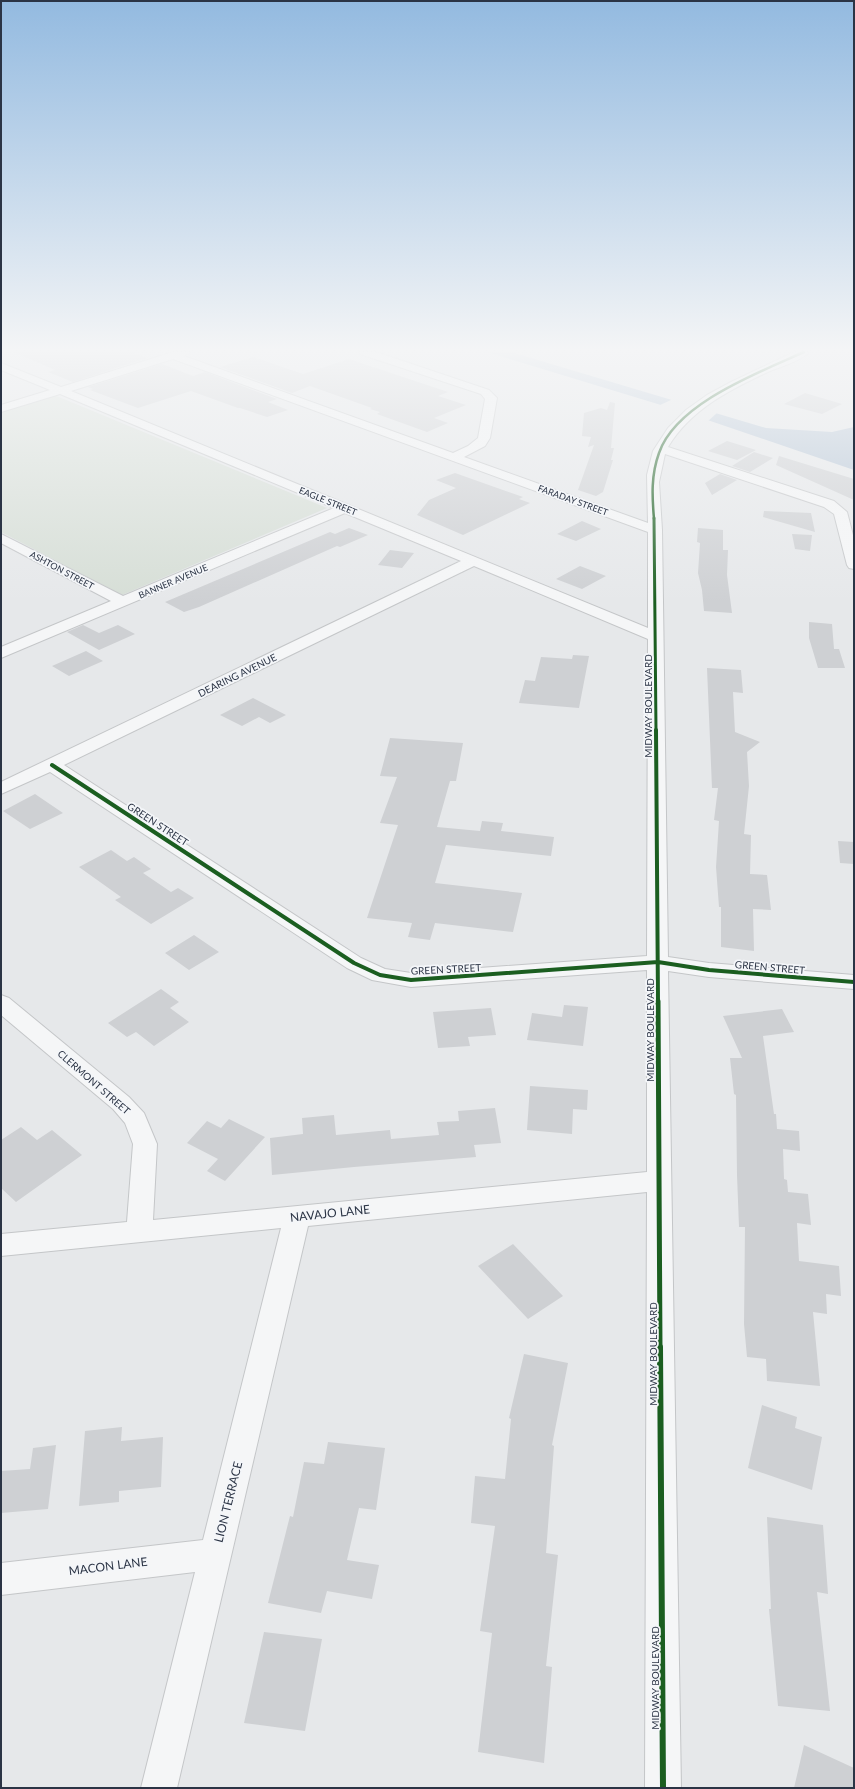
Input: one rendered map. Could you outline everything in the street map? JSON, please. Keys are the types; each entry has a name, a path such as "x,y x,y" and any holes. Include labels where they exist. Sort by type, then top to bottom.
{"street":[{"name":"EAGLE STREET","path":"168,435 656,636"},
{"name":"FARADAY STREET","path":"396,435 655,530"},
{"path":"453,457 481,443 484,435"},
{"name":"MIDWAY BOULEVARD","path":"664,1788 656,636 653,475 662,449 670,435"},
{"path":"662,449 829,504 840,512 854,565"},
{"name":"BANNER AVENUE","path":"1,653 345,508"},
{"name":"ASHTON STREET","path":"1,538 123,602"},
{"path":"1,554 19,547"},
{"name":"DEARING AVENUE","path":"1,789 473,561"},
{"name":"GREEN STREET","path":"52,765 354,963 380,975 411,980 658,962 709,970 854,982"},
{"name":"CLERMONT STREET","path":"1,1003 121,1103 136,1119 145,1144 139,1232"},
{"name":"NAVAJO LANE","path":"1,1245 660,1181"},
{"name":"LION TERRACE","path":"159,1788 297,1216"},
{"name":"MACON LANE","path":"1,1579 215,1554"}],"shaded area":[{"path":"1,435 152,435 327,508 122,595 1,532"}],"water":[{"path":"753,435 854,435 854,470"}],"building":[{"path":"612,435 611,448 614,448 611,460 613,460 603,492 596,496 578,490 594,445 588,447 591,437 582,436"},
{"path":"727,441 756,450 737,460 708,451"},
{"path":"754,452 773,458 750,472 732,466"},
{"path":"779,456 854,479 854,500 776,465"},
{"path":"455,473 523,497 519,499 530,503 463,535 417,515 429,500 456,488 436,480"},
{"path":"720,474 737,480 712,495 705,483"},
{"path":"764,511 811,513 815,532 763,517"},
{"path":"582,521 601,529 576,541 557,534"},
{"path":"349,528 368,535 340,547 337,546 199,607 184,612 165,602 330,532 335,534"},
{"path":"698,528 723,530 723,550 728,550 727,575 732,613 704,611 702,590 698,573 700,543 697,542"},
{"path":"792,534 812,535 810,551 795,549"},
{"path":"390,550 414,553 402,568 378,565"},
{"path":"580,566 606,576 582,589 556,579"},
{"path":"809,622 832,624 834,649 839,649 845,668 818,668 809,638"},
{"path":"83,625 99,633 118,625 135,634 99,650 67,632"},
{"path":"86,651 103,661 69,676 52,666"},
{"path":"573,655 589,656 579,708 519,703 525,680 535,681 541,657 572,659"},
{"path":"707,668 741,670 743,693 733,692 735,732 760,742 747,752 749,786 744,834 751,835 750,874 767,875 771,910 753,909 754,951 721,947 721,907 719,907 716,867 719,821 714,820 718,788 712,788"},
{"path":"253,698 286,715 270,723 259,717 242,726 220,715"},
{"path":"390,738 463,743 456,781 450,781 437,827 480,831 482,821 503,823 501,831 554,837 551,856 446,845 435,883 522,893 513,932 435,923 430,940 408,937 412,923 367,918 398,825 380,823 397,777 380,776"},
{"path":"35,794 63,813 30,829 3,811"},
{"path":"838,841 854,842 854,864 840,863"},
{"path":"111,850 127,861 134,857 151,869 143,873 171,892 178,888 194,898 151,924 115,900 121,897 79,867"},
{"path":"194,935 219,952 189,970 165,953"},
{"path":"161,989 179,1002 170,1008 189,1022 154,1046 136,1032 127,1037 108,1023"},
{"path":"564,1005 588,1007 583,1046 527,1040 532,1013 562,1017"},
{"path":"491,1008 496,1035 468,1037 470,1046 438,1048 433,1012"},
{"path":"782,1009 794,1032 763,1036 774,1114 776,1114 777,1129 799,1131 800,1151 783,1149 784,1179 787,1180 788,1192 808,1194 811,1225 797,1223 799,1261 839,1266 841,1296 826,1294 827,1314 813,1312 820,1386 767,1381 766,1359 747,1357 744,1324 745,1227 739,1227 736,1095 734,1094 730,1058 742,1058 723,1016"},
{"path":"530,1086 588,1090 587,1110 573,1109 572,1134 527,1130"},
{"path":"495,1108 501,1143 474,1145 476,1157 272,1175 270,1138 303,1134 302,1118 334,1115 336,1135 390,1130 391,1139 439,1135 437,1122 459,1121 458,1111"},
{"path":"229,1119 265,1137 225,1181 207,1171 218,1159 187,1143 207,1121 221,1128"},
{"path":"21,1127 37,1140 52,1130 82,1155 16,1202 1,1188 1,1140"},
{"path":"513,1244 563,1296 528,1319 478,1266"},
{"path":"524,1354 568,1363 552,1445 554,1446 546,1553 558,1555 546,1666 552,1667 544,1763 478,1752 492,1633 480,1631 495,1526 471,1523 475,1476 505,1479 511,1419 509,1418"},
{"path":"762,1405 797,1417 795,1428 822,1437 812,1490 748,1468"},
{"path":"122,1427 121,1441 163,1437 161,1487 119,1491 119,1502 79,1506 85,1431"},
{"path":"328,1442 385,1448 376,1510 359,1508 347,1560 379,1565 372,1599 327,1591 321,1613 268,1603 290,1516 293,1517 304,1462 324,1464"},
{"path":"56,1445 48,1509 1,1513 1,1471 30,1469 33,1448"},
{"path":"767,1517 823,1525 828,1594 817,1592 830,1711 778,1706 769,1609 771,1609"},
{"path":"264,1632 322,1639 305,1731 244,1723"},
{"path":"804,1745 854,1768 854,1788 794,1788"}],"cycle path":[{"path":"663,1788 655,530 652,482 659,451 669,435"},
{"path":"52,765 354,963 380,975 411,980 658,962 709,970 854,982"}]}
